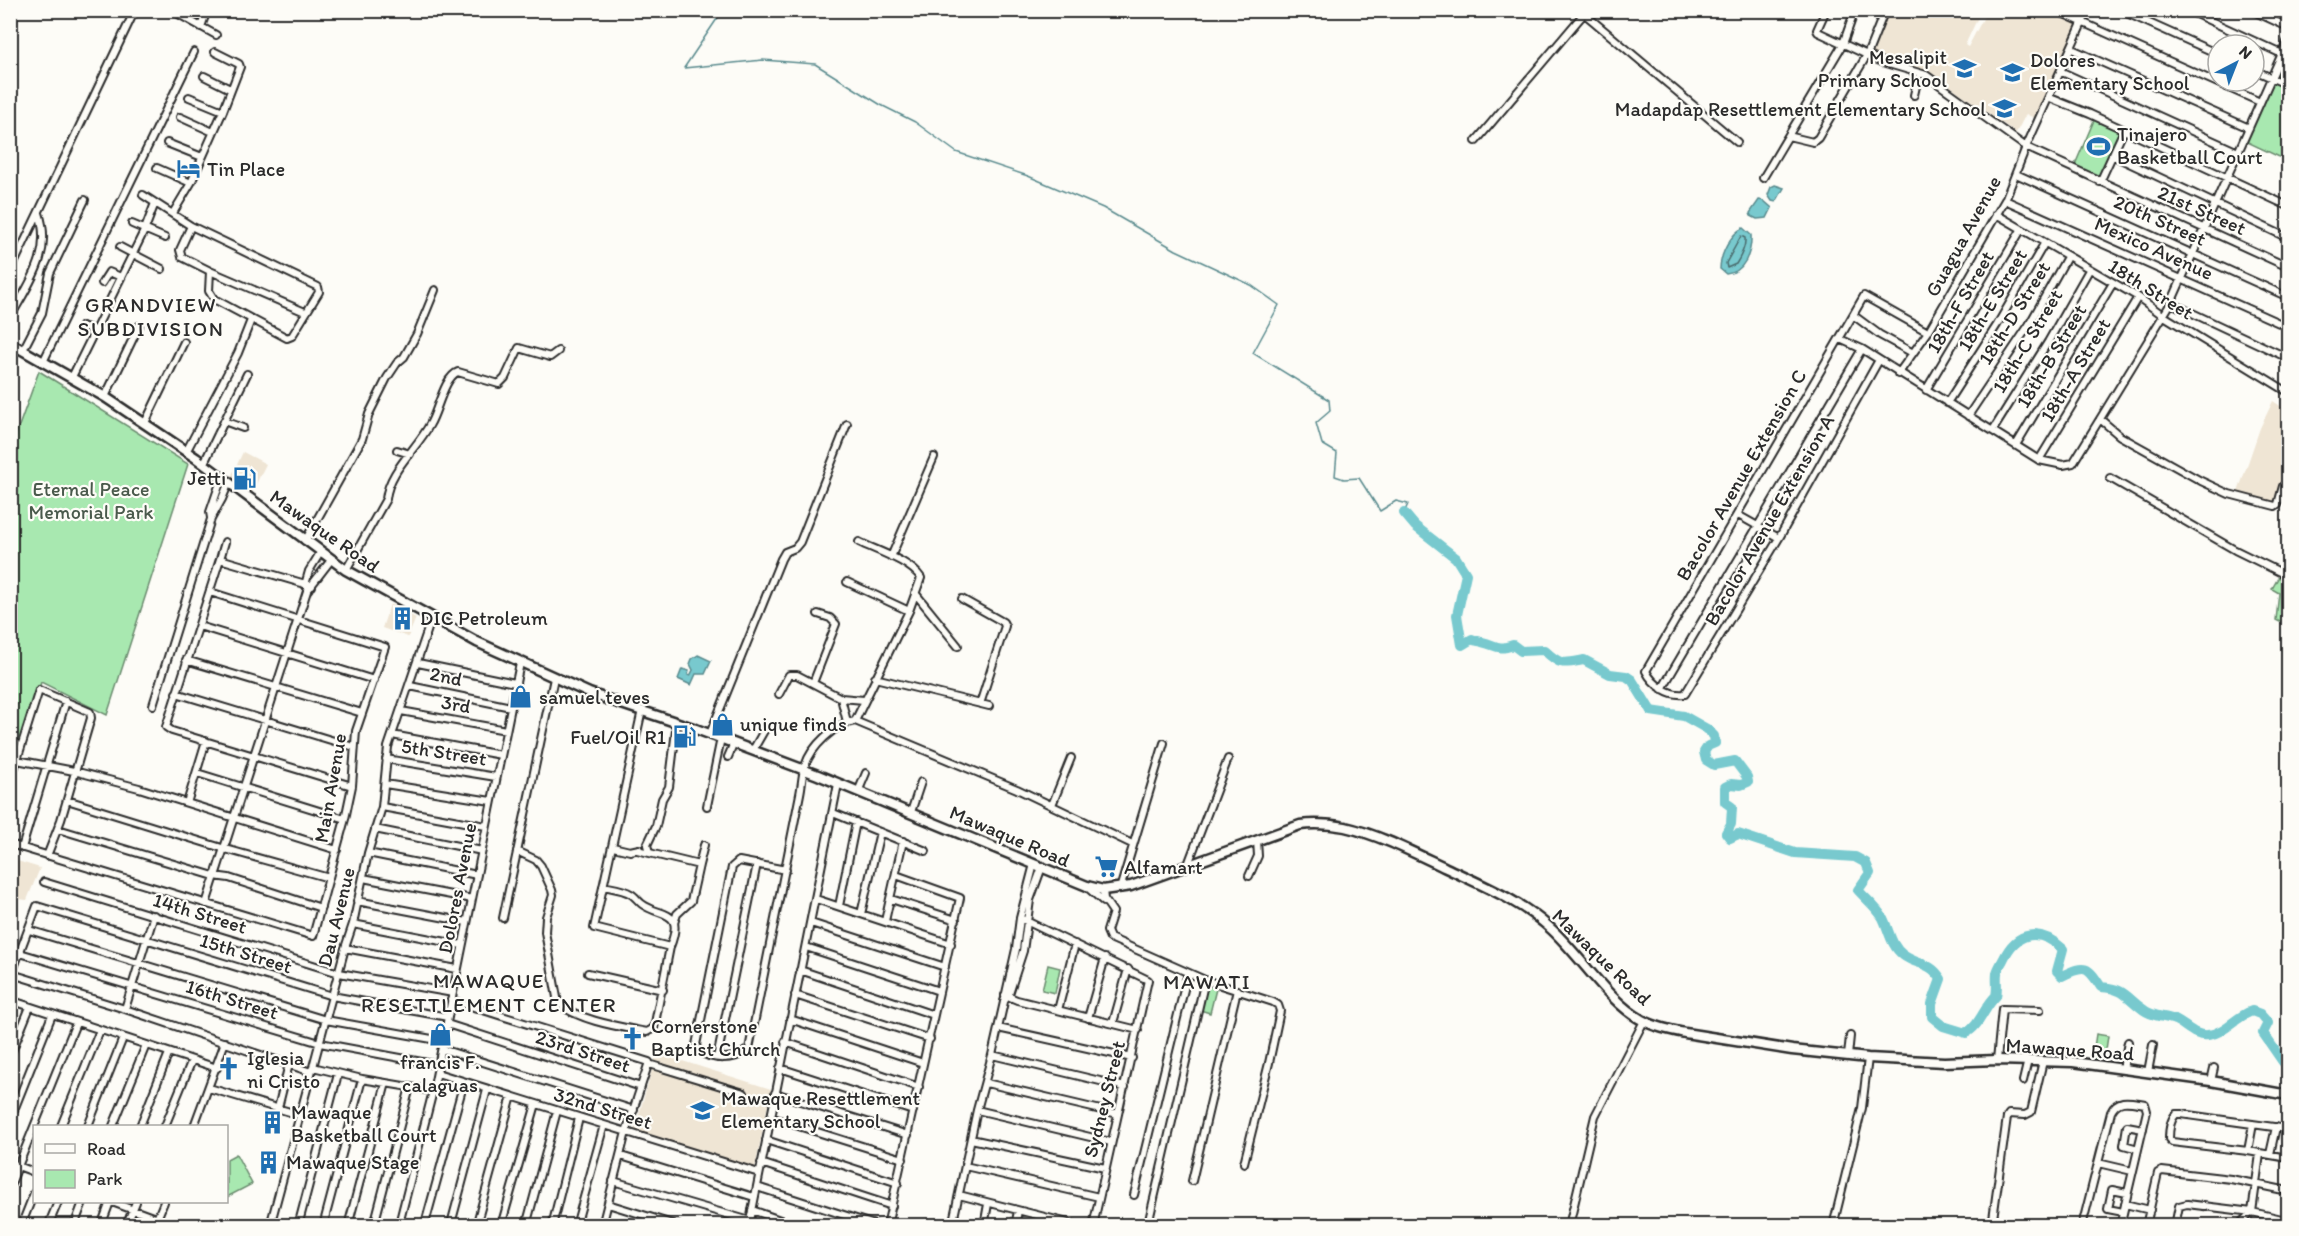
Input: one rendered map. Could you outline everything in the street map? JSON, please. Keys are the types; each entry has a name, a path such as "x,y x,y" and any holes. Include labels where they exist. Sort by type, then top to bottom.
{"main road":[{"name":"Mawaque Road","path":"10,343 72,377 145,423 226,479 320,553 346,570 520,663 593,695 677,722 804,769 1084,885 1103,890 1120,889 1300,825 1330,824 1361,832 1420,856 1503,895 1541,920 1561,937 1621,1005 1644,1021 1685,1033 1792,1050 1868,1058 1944,1062 2028,1060 2123,1069 2289,1095"}],"street":[{"path":"10,272 135,10"},
{"path":"171,10 216,35"},
{"path":"201,27 207,10"},
{"name":"21st Street","path":"1826,10 1818,32 1882,62 1931,78 2026,147 2289,267"},
{"path":"1763,178 1843,44 1855,10"},
{"path":"1788,136 1815,141 1867,55 1885,10"},
{"name":"Guagua Avenue","path":"1898,374 1928,332 2005,200 2026,147 2062,72 2088,10"},
{"path":"2120,10 2206,49"},
{"path":"2187,10 2282,54"},
{"path":"2251,10 2289,27"},
{"path":"2057,11 2260,102"},
{"path":"1476,141 1584,12 1737,142"},
{"path":"1840,339 1862,349 1898,374 2039,460 2063,465 2073,463 2171,303 2289,40"},
{"path":"2072,49 2249,128"},
{"path":"43,362 194,52"},
{"path":"173,213 190,183 223,111 240,65 215,52"},
{"path":"2062,72 2238,152"},
{"path":"1914,95 1919,73"},
{"path":"204,76 230,89"},
{"path":"2266,76 2289,85"},
{"path":"189,97 223,111"},
{"path":"2050,98 2289,206"},
{"path":"180,117 213,132"},
{"path":"2100,182 2124,130"},
{"path":"167,143 202,157"},
{"path":"2112,155 2289,238"},
{"path":"157,168 190,183"},
{"name":"20th Street","path":"2016,174 2289,297"},
{"path":"143,195 191,226 318,288 319,292 290,338 251,320 210,296 210,271"},
{"path":"23,350 42,313 50,273 85,200"},
{"name":"Mexico Avenue","path":"2005,200 2289,327"},
{"path":"72,377 145,229 155,203"},
{"path":"10,318 43,251 45,238 39,213"},
{"name":"18th Street","path":"1996,214 2138,297 2164,316 2289,392"},
{"path":"132,224 165,238"},
{"path":"191,226 180,254 210,271 305,312"},
{"name":"18th-F Street","path":"1926,390 2022,230"},
{"name":"18th-E Street","path":"1947,403 2044,244"},
{"path":"120,247 162,269"},
{"name":"18th-D Street","path":"1968,416 2029,325 2067,257"},
{"name":"18th-C Street","path":"1993,430 2048,342 2089,270"},
{"path":"102,283 109,272 121,277"},
{"name":"18th-B Street","path":"2016,445 2113,284"},
{"path":"305,541 362,439 369,414 387,378 404,357 417,334 435,290"},
{"name":"Bacolor Avenue Extension C","path":"1662,689 1646,671 1863,296 1928,332"},
{"name":"18th-A Street","path":"2039,460 2138,297"},
{"path":"98,301 108,305"},
{"path":"2171,303 2289,358"},
{"path":"1853,315 1880,335 1913,354"},
{"path":"186,452 238,353 251,320"},
{"path":"82,326 94,330"},
{"path":"105,397 139,326"},
{"path":"145,423 184,342"},
{"path":"346,570 386,500 387,488 419,444 431,422 450,376 458,372 499,384 505,378 519,348 550,357 558,351"},
{"path":"1662,689 1862,349"},
{"name":"Bacolor Avenue Extension A","path":"1662,689 1676,695 1685,694 1779,538 1879,360"},
{"path":"204,463 247,374"},
{"path":"2100,419 2120,436 2229,494 2275,506 2278,504 2283,486 2289,484"},
{"path":"224,421 243,428"},
{"path":"710,734 785,552 795,548 800,542 847,424"},
{"path":"397,450 410,454"},
{"path":"891,557 934,457"},
{"path":"2110,478 2235,550 2289,576"},
{"path":"153,705 211,519 222,499 226,479"},
{"path":"1738,515 1779,538"},
{"path":"225,542 166,727 172,731 352,786"},
{"path":"855,720 909,611 921,578 912,569 859,542"},
{"path":"304,583 320,553"},
{"path":"220,559 304,583 309,589"},
{"path":"10,844 206,904 213,876 297,620 309,589 331,560"},
{"path":"847,582 909,611"},
{"path":"210,592 297,620"},
{"path":"915,593 958,646"},
{"path":"962,599 1003,622 1005,626 980,704"},
{"path":"813,683 836,624 830,618 818,614"},
{"name":"Dau Avenue","path":"270,1226 353,924 368,854 382,807 386,759 392,735 432,617"},
{"name":"Main Avenue","path":"206,904 311,936 315,933 352,786 356,731 385,649 384,645 297,620"},
{"path":"199,626 374,680"},
{"path":"186,660 362,713"},
{"path":"418,663 515,683"},
{"name":"Dolores Avenue","path":"399,1224 433,1091 520,663"},
{"path":"779,694 785,680 792,673 841,698 864,700"},
{"path":"503,918 554,678"},
{"path":"875,678 989,706"},
{"name":"2nd","path":"410,686 511,707"},
{"path":"10,783 39,690 92,714 58,829 47,856"},
{"path":"176,693 354,747"},
{"path":"841,698 847,722"},
{"path":"22,848 66,701"},
{"path":"642,710 594,928 670,947"},
{"name":"3rd","path":"401,711 506,730"},
{"path":"786,870 739,861 732,867 696,1045 702,1054 717,1058 741,1054 749,1049 786,870 804,769 808,757 815,748 847,722 855,720 1052,805 1132,844"},
{"path":"648,848 662,800 669,787 677,722"},
{"path":"753,750 765,729"},
{"path":"392,735 501,754"},
{"path":"706,806 721,738"},
{"path":"187,803 206,741"},
{"path":"728,757 734,743"},
{"path":"1120,889 1164,743"},
{"path":"1052,805 1071,758"},
{"name":"5th Street","path":"386,759 496,777"},
{"path":"1187,867 1228,759"},
{"path":"17,760 74,771 187,803 337,850"},
{"path":"197,772 345,819"},
{"path":"858,792 866,773"},
{"path":"911,812 921,782"},
{"path":"385,784 491,801"},
{"path":"613,1181 749,1223 816,899 837,784"},
{"path":"67,800 329,878"},
{"path":"382,807 486,826"},
{"path":"833,813 926,851"},
{"path":"839,906 856,822"},
{"path":"58,829 213,876 229,878 321,908"},
{"path":"375,829 482,851"},
{"path":"861,914 880,832"},
{"path":"1249,876 1258,856 1257,840"},
{"path":"885,921 903,841"},
{"path":"516,851 536,860 552,890 553,895 546,917 545,932 558,1003 563,1008 596,1020 647,1032 654,1028 674,937 674,923 677,915 691,901 704,845"},
{"path":"613,847 638,850 648,848 670,859 699,865"},
{"path":"368,854 477,875"},
{"path":"717,1058 757,864"},
{"path":"1019,950 1020,918 1038,866"},
{"path":"952,1226 977,1110 986,1083 1005,998 1028,920 1038,866"},
{"path":"887,1226 960,897 896,875"},
{"path":"363,878 472,898"},
{"name":"14th Street","path":"44,882 339,973 452,996 744,1094"},
{"path":"1084,885 1113,912 1107,931 1110,938 1205,980 1278,1005 1280,1011 1269,1063 1244,1163"},
{"path":"603,886 628,892 642,904 668,915 674,923"},
{"path":"1103,890 1107,905"},
{"path":"816,899 951,944"},
{"path":"891,899 956,920"},
{"path":"357,902 467,922"},
{"name":"15th Street","path":"29,930 37,906 332,996 447,1021"},
{"path":"125,1009 154,915"},
{"path":"1020,918 1128,969 1113,1023"},
{"path":"811,923 945,967"},
{"path":"353,924 462,945"},
{"path":"433,1091 289,1064 125,1009 11,976 29,930 326,1020 443,1041"},
{"path":"1058,1010 1075,944"},
{"path":"806,947 939,991"},
{"path":"345,948 457,969"},
{"name":"16th Street","path":"20,953 320,1043 437,1069"},
{"path":"1088,1018 1105,958"},
{"name":"Sydney Street","path":"1093,1226 1148,980 1128,969"},
{"path":"800,970 934,1015"},
{"path":"588,973 663,990"},
{"path":"1134,1195 1188,973"},
{"path":"1149,1220 1205,980"},
{"path":"1192,1181 1237,990"},
{"path":"795,995 930,1039"},
{"path":"1005,998 1138,1030"},
{"path":"10,1000 217,1068"},
{"path":"10,1056 30,1007"},
{"path":"1997,1059 2002,1008 2040,1010"},
{"path":"10,1120 52,1015"},
{"path":"790,1019 923,1063"},
{"name":"23rd Street","path":"447,1021 641,1087"},
{"path":"1569,1226 1595,1116 1644,1021"},
{"path":"35,1125 76,1023"},
{"path":"998,1028 1132,1058"},
{"path":"61,1125 99,1030"},
{"path":"1848,1056 1850,1036"},
{"path":"88,1125 123,1038"},
{"path":"194,1125 225,1042"},
{"path":"785,1042 919,1087"},
{"path":"2123,1069 2128,1042"},
{"path":"113,1125 146,1045"},
{"path":"2148,1072 2153,1045"},
{"path":"442,1049 634,1110"},
{"path":"140,1125 170,1053"},
{"path":"992,1055 1125,1087"},
{"path":"1834,1221 1862,1108 1868,1058"},
{"path":"165,1125 192,1060"},
{"path":"2024,1080 2028,1060"},
{"path":"1992,1226 2007,1117 2008,1114 2025,1115 2031,1112 2043,1061"},
{"path":"602,1226 626,1132 648,1062"},
{"path":"278,1108 289,1064"},
{"path":"780,1068 914,1111"},
{"path":"2211,1081 2214,1068"},
{"name":"32nd Street","path":"437,1069 487,1090 759,1173"},
{"path":"298,1226 338,1074"},
{"path":"323,1226 362,1078"},
{"path":"426,1220 464,1082"},
{"path":"348,1226 386,1083"},
{"path":"986,1083 1118,1114"},
{"path":"209,1088 300,1115"},
{"path":"374,1225 410,1088"},
{"path":"451,1224 487,1090"},
{"path":"776,1093 908,1135"},
{"path":"476,1226 512,1096"},
{"path":"2082,1226 2111,1112 2115,1104 2120,1101 2145,1104 2147,1111 2120,1226"},
{"path":"501,1226 536,1104"},
{"path":"977,1110 1111,1142"},
{"path":"526,1226 557,1111"},
{"path":"2289,1130 2176,1114 2169,1132 2172,1142 2289,1158"},
{"path":"770,1117 903,1159"},
{"path":"552,1226 579,1118"},
{"path":"2248,1151 2253,1124"},
{"path":"576,1226 604,1125"},
{"path":"2138,1149 2124,1145 2127,1126 2143,1129"},
{"path":"2270,1154 2276,1127"},
{"path":"10,1186 33,1130"},
{"path":"971,1138 1105,1168"},
{"path":"766,1140 898,1183"},
{"path":"2238,1226 2252,1212 2260,1154"},
{"path":"621,1156 754,1197"},
{"path":"10,1163 33,1172"},
{"path":"761,1163 892,1206"},
{"path":"2098,1163 2132,1171"},
{"path":"965,1166 1100,1197"},
{"path":"2146,1226 2158,1173 2162,1171 2289,1191"},
{"path":"757,1187 878,1226"},
{"path":"2123,1212 2108,1209 2112,1190 2127,1193"},
{"path":"959,1195 1080,1226"},
{"path":"21,1226 33,1196"},
{"path":"48,1226 58,1203"},
{"path":"74,1226 83,1203"},
{"path":"101,1226 111,1203"},
{"path":"114,1203 177,1226"},
{"path":"126,1226 136,1203"},
{"path":"154,1226 164,1203"},
{"path":"608,1204 679,1226"},
{"path":"984,1226 988,1204"},
{"path":"2125,1204 2150,1210"},
{"path":"2175,1226 2181,1205 2252,1212 2282,1219 2283,1226"},
{"path":"752,1210 797,1226"},
{"path":"1015,1226 1018,1211"},
{"path":"1041,1226 1043,1216"}],"shaded area":[{"path":"1889,11 1981,11 1965,45 1968,47 1987,11 2052,11 2080,23 2038,120 2026,114 2016,133 1936,76 1871,55"},
{"path":"2273,401 2288,411 2288,480 2283,482 2276,505 2237,495 2260,428"},
{"path":"243,452 266,464 251,494 230,479"},
{"path":"390,604 416,618 408,637 382,628"},
{"path":"11,859 40,868 27,900 18,899 11,917"},
{"name":"Mawaque Resettlement Elementary School","path":"657,1053 771,1089 755,1168 634,1131"}],"green space":[{"path":"2288,41 2288,161 2243,140"},
{"name":"Tinajero Basketball Court","path":"2095,118 2121,130 2100,179 2074,167"},
{"name":"Eternal Peace Memorial Park","path":"39,371 188,464 107,715 41,682 11,781 11,448"},
{"path":"2283,569 2288,572 2288,626 2276,620 2279,593 2272,589"},
{"path":"1048,965 1060,968 1055,993 1042,990"},
{"path":"1206,983 1217,985 1210,1013 1200,1010"},
{"path":"2096,1034 2108,1036 2104,1063 2092,1061"},
{"path":"236,1154 252,1184 228,1196 228,1158"}],"water":[{"path":"1775,185 1784,188 1776,202 1772,201 1768,195 1771,187"},
{"path":"1759,200 1772,208 1767,218 1757,219 1751,216 1750,213"},
{"path":"1743,228 1751,235 1748,255 1738,270 1726,274 1720,269 1724,252 1730,240"},
{"path":"698,655 711,661 705,674 696,674 691,685 678,679 682,669 689,671 690,676 693,670 690,664 692,659"}],"waterway":[{"path":"723,10 684,68 763,60 815,64 881,105 915,122 956,152 1028,176 1103,208 1176,250 1251,285 1279,305 1253,353 1329,400 1330,411 1316,423 1322,444 1337,453 1335,476 1344,479 1359,478 1380,511 1396,501 1408,504 1404,513"},
{"path":"1404,513 1415,526 1456,558 1466,574 1457,615 1462,645 1472,639 1500,647 1513,645 1521,651 1544,650 1554,659 1562,662 1584,660 1610,674 1626,676 1632,680 1651,711 1684,716 1707,729 1714,736 1715,743 1708,746 1704,752 1706,760 1714,765 1735,761 1747,777 1748,782 1725,787 1725,802 1732,807 1731,824 1726,833 1730,838 1738,834 1795,853 1855,857 1866,863 1870,873 1858,890 1881,914 1893,943 1899,951 1908,958 1932,969 1941,979 1932,1004 1932,1017 1943,1026 1966,1033 1971,1030 1996,996 1997,971 2009,950 2022,938 2038,935 2063,949 2057,971 2062,976 2076,970 2086,969 2101,987 2121,992 2148,1012 2175,1020 2199,1034 2208,1035 2220,1031 2252,1011 2260,1014 2268,1023 2263,1033 2283,1062 2288,1064"}],"place":[{"name":"Mesalipit Primary School","path":"1965,68"},
{"name":"Dolores Elementary School","path":"2012,72"},
{"name":"Madapdap Resettlement Elementary School","path":"2004,109"},
{"name":"Tinajero Basketball Court","path":"2099,146"},
{"name":"Tin Place","path":"189,169"},
{"name":"Jetti","path":"244,478"},
{"name":"DIC Petroleum","path":"402,618"},
{"name":"samuel teves","path":"521,697"},
{"name":"unique finds","path":"722,724"},
{"name":"Fuel/Oil R1","path":"684,737"},
{"name":"Alfamart","path":"1106,867"},
{"name":"francis F. calaguas","path":"440,1034"},
{"name":"Cornerstone Baptist Church","path":"633,1038"},
{"name":"Iglesia ni Cristo","path":"229,1069"},
{"name":"Mawaque Resettlement Elementary School","path":"703,1110"},
{"name":"Mawaque Basketball Court","path":"273,1123"},
{"name":"Mawaque Stage","path":"268,1162"}],"district":[{"name":"GRANDVIEW SUBDIVISION","path":"151,316"},
{"name":"MAWATI","path":"1207,981"},
{"name":"MAWAQUE RESETTLEMENT CENTER","path":"489,992"}]}
